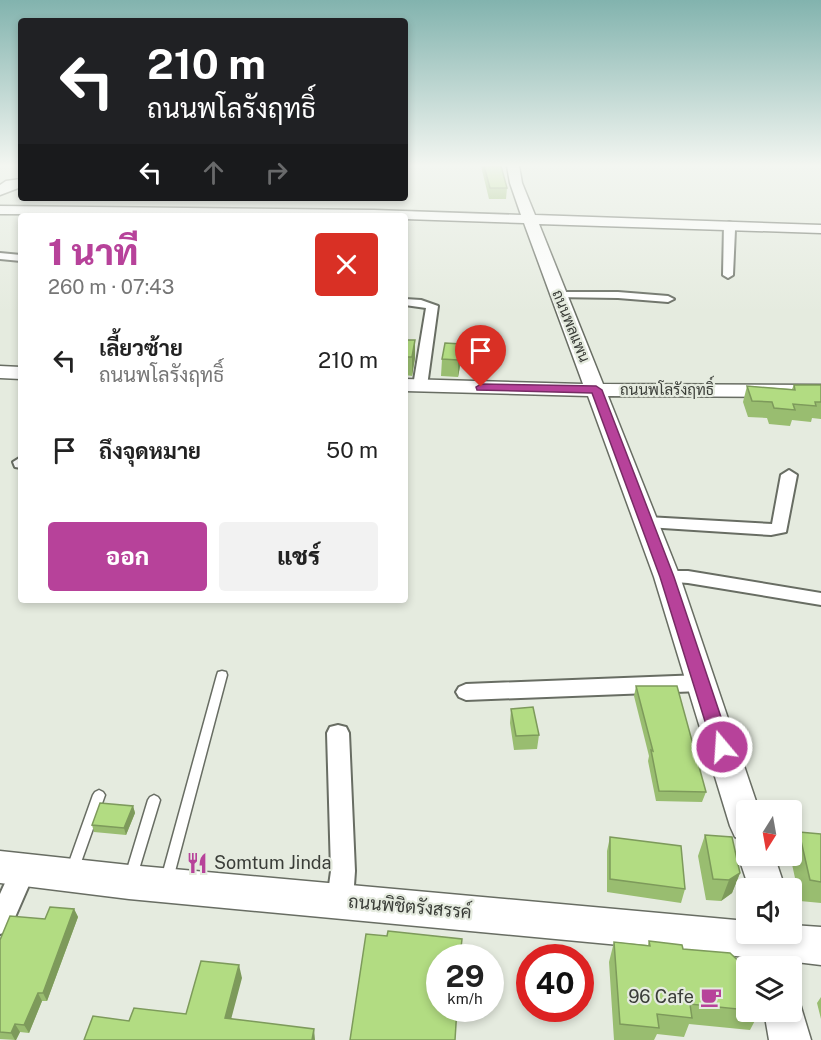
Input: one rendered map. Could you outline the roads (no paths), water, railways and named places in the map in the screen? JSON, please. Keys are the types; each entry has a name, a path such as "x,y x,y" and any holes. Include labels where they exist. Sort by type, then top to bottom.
{"street":[{"name":"ถนนพลแพน","path":"529,215 667,577 739,800"},
{"path":"408,216 821,229"},
{"path":"728,274 729,225"},
{"path":"0,256 18,258"},
{"path":"558,295 618,295 668,299"},
{"path":"408,302 432,306 412,386"},
{"name":"ถนนพโลรังฤทธิ์","path":"412,386 596,390 821,390"},
{"path":"647,522 771,530 780,528 789,475"},
{"path":"667,577 688,577 821,599"},
{"path":"466,692 701,683"},
{"path":"338,733 343,871 340,900"},
{"path":"0,922 12,868"},
{"name":"ถนนพิชิตรังสรรค์","path":"12,868 129,882 340,900 775,947 821,946"},
{"path":"786,1022 789,1040"}],"lane":[{"path":"165,885 222,675"},
{"path":"70,874 99,795"},
{"path":"129,882 154,800"}],"place":[{"name":"Somtum Jinda","path":"197,863"},
{"name":"96 Cafe","path":"711,997"}]}
